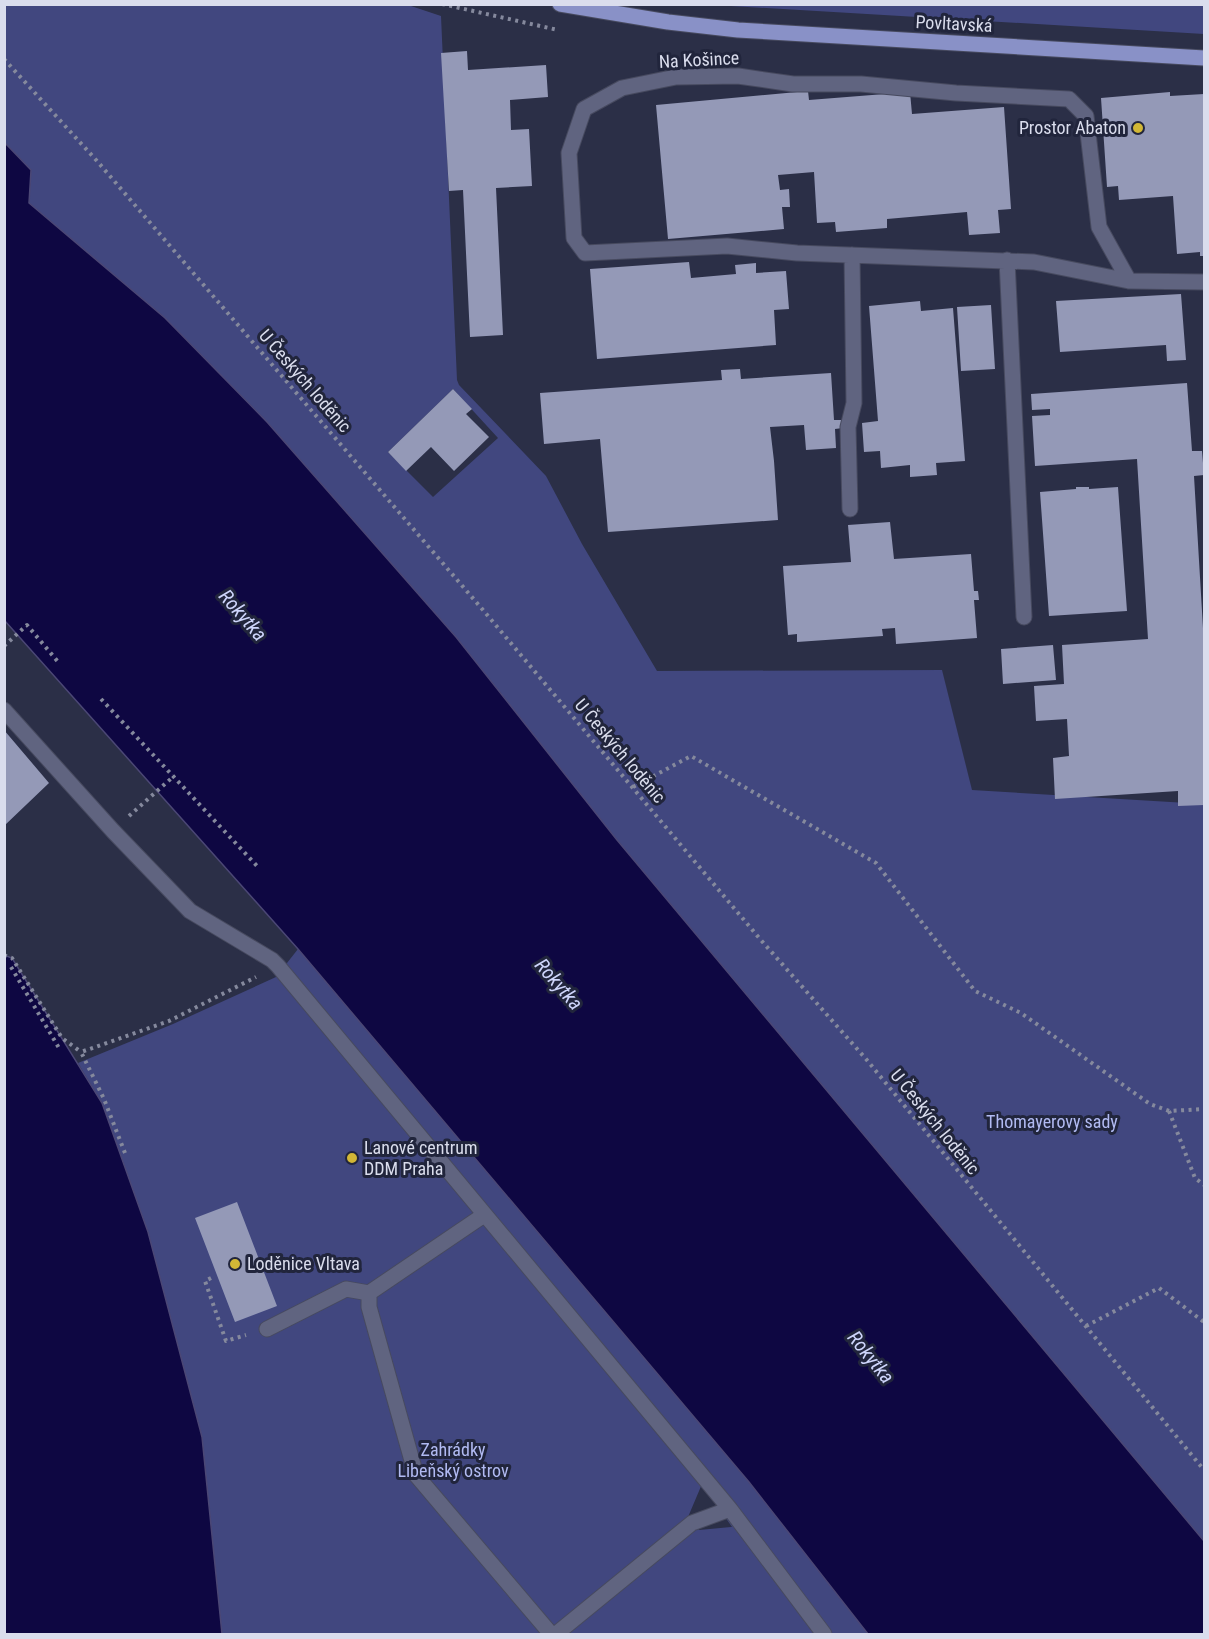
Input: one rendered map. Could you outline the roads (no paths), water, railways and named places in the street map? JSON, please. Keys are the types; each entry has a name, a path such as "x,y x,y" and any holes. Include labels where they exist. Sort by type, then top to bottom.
{"main road":[{"name":"Povltavská","path":"560,4 668,22 738,30 1204,58"}],"lane":[{"name":"Na Košince","path":"1129,280 1099,227 1086,116 1069,99 956,93 861,84 793,84 738,76 676,77 622,88 584,109 569,153 574,238 585,253 726,246 797,253 1034,262 1129,280 1204,282"},
{"path":"850,508 848,428 854,403 852,255"},
{"path":"1007,260 1024,617"},
{"path":"4,710 113,831 190,911 272,960 278,966 730,1509 824,1635"},
{"path":"267,1329 346,1289 369,1293 484,1215"},
{"path":"369,1293 369,1307 416,1475 554,1635 692,1523 730,1509"}],"water":[{"name":"Rokytka","path":"5,143 31,170 29,203 165,318 267,422 456,637 617,840 1204,1541 1204,1634 868,1634 749,1482 298,949 5,621"},
{"path":"4,955 12,958 102,1103 148,1232 202,1437 222,1634 5,1634"}],"place":[{"name":"Prostor Abaton","path":"1138,128"},
{"name":"Lanové centrum DDM Praha","path":"352,1158"},
{"name":"Loděnice Vltava","path":"235,1264"}],"park label":[{"name":"Thomayerovy sady","path":"1052,1122"},
{"name":"Zahrádky Libeňský ostrov","path":"453,1460"}]}
